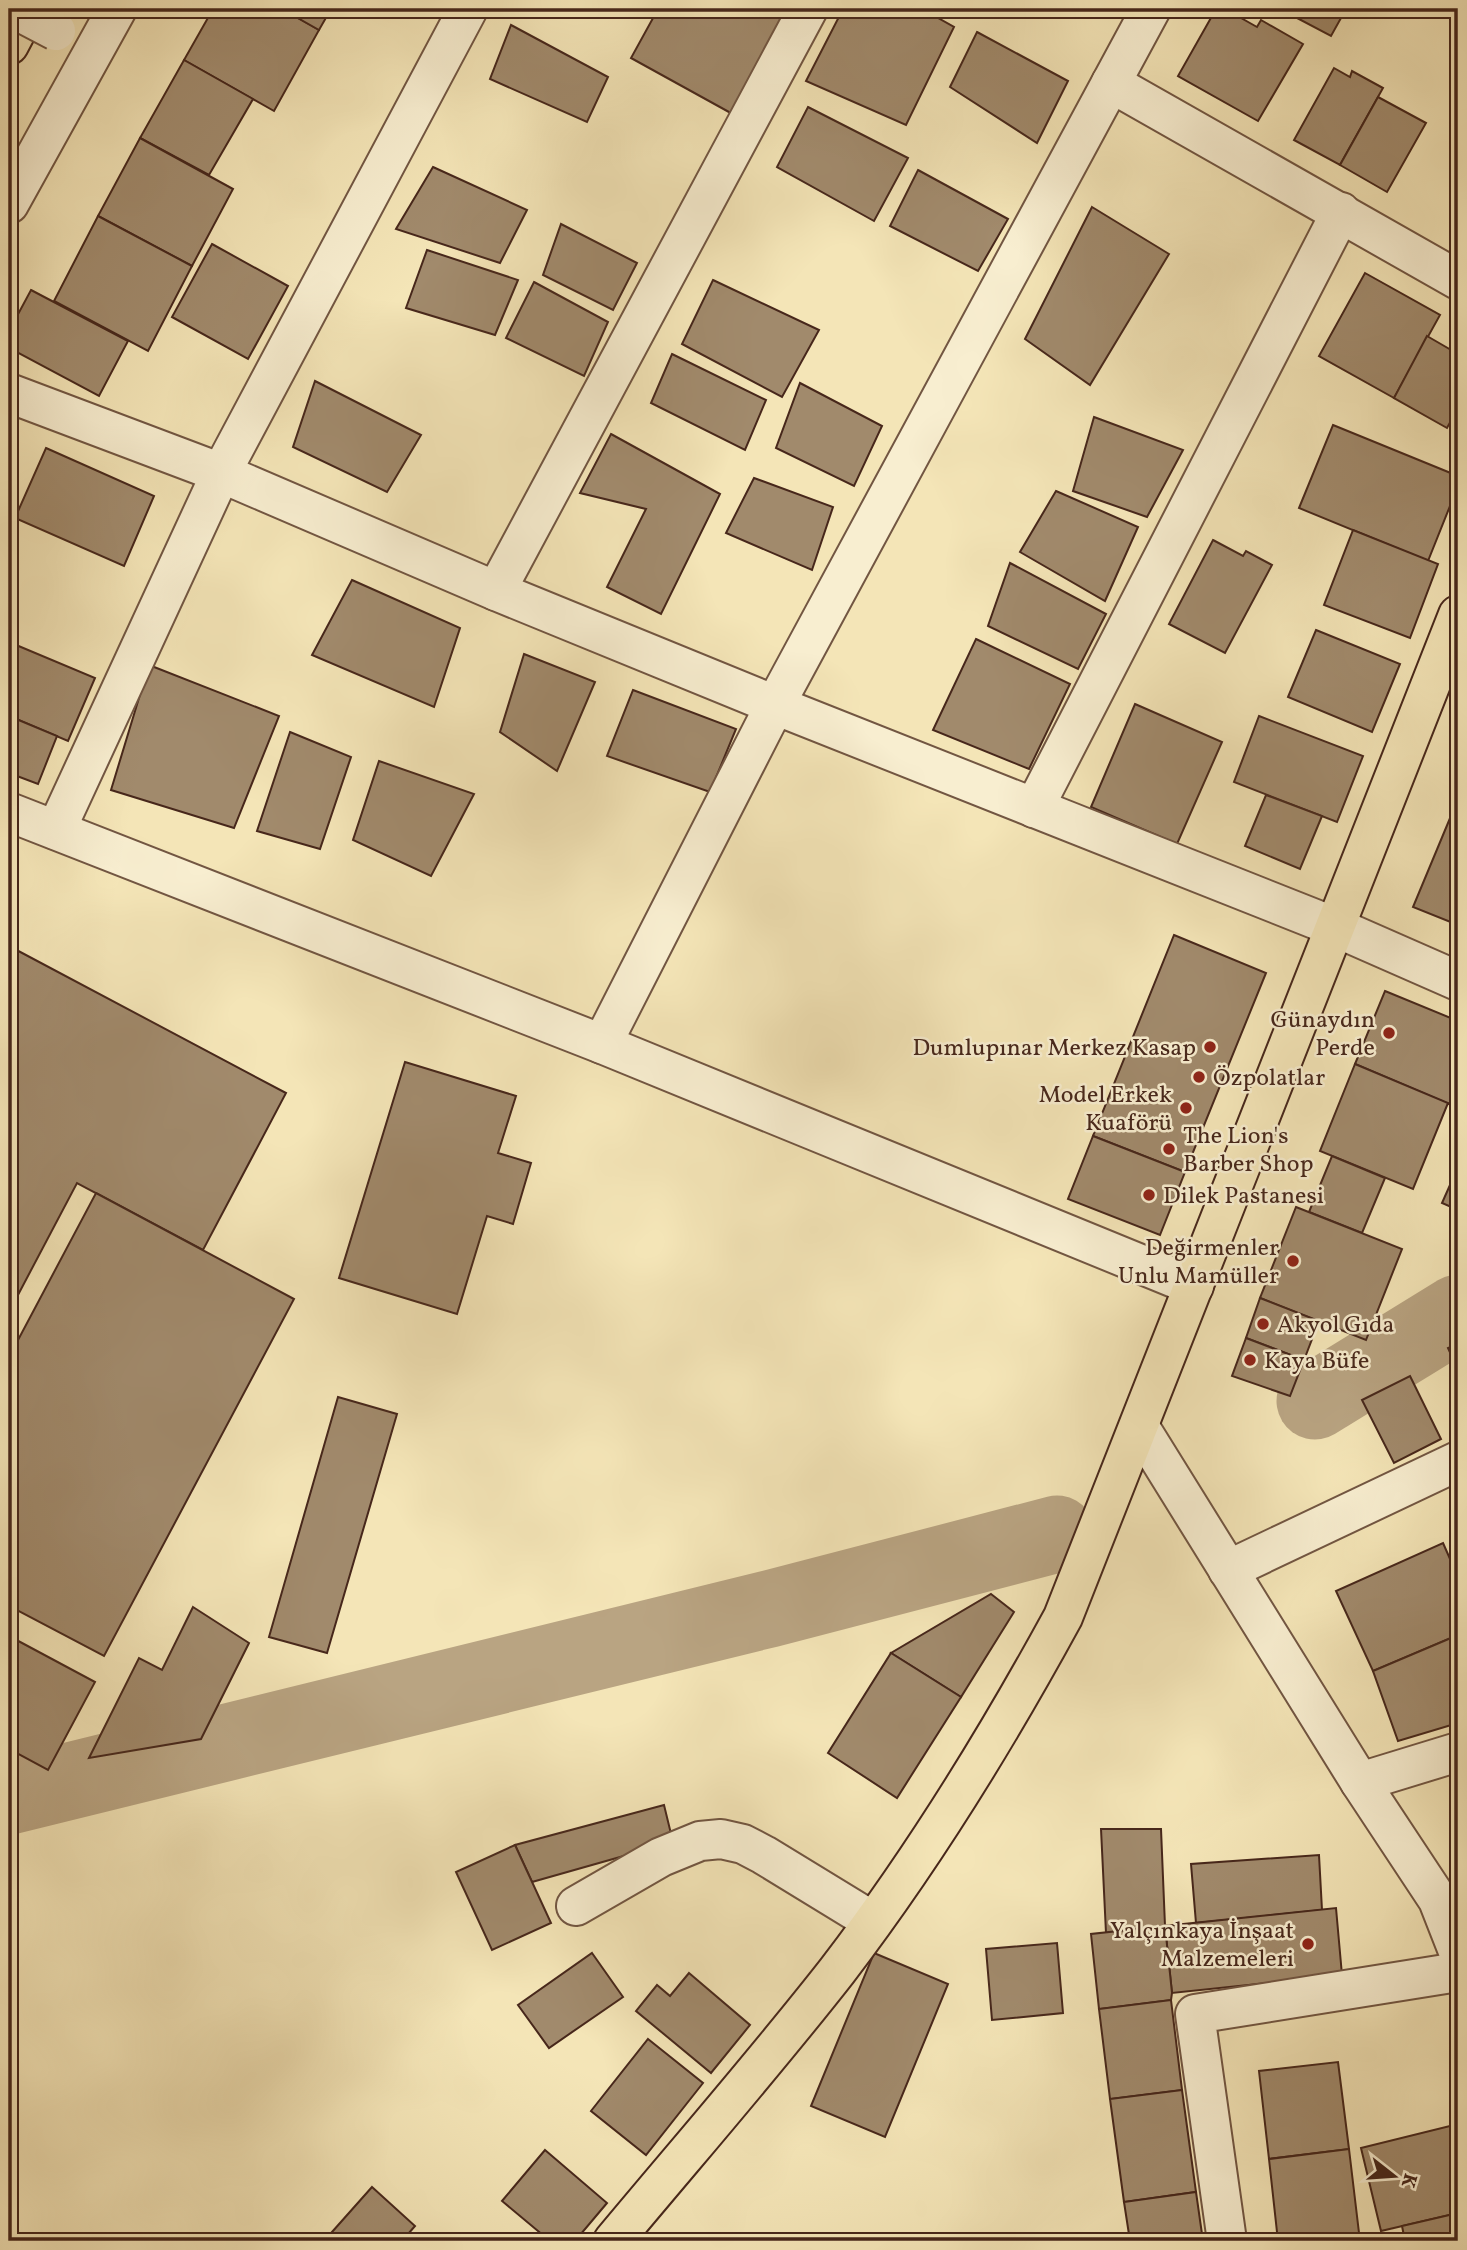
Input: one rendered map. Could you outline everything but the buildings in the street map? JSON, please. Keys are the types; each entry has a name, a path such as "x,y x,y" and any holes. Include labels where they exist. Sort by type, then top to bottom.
{"main road":[{"path":"9,45 42,20"},
{"path":"613,2241 837,1970 958,1797 1008,1718 1063,1617 1458,615"}],"street":[{"path":"15,9 42,20"},
{"path":"9,205 117,9"},
{"path":"56,830 221,473 468,9"},
{"path":"496,591 808,9"},
{"path":"603,1044 775,705 1151,9"},
{"path":"1111,83 1458,280"},
{"path":"1034,808 1341,212"},
{"path":"9,393 221,473 496,591 775,705 1335,927 1458,981"},
{"path":"9,812 603,1044 1194,1286"},
{"path":"1139,1426 1360,1782 1448,1899 1458,1951"},
{"path":"1228,1570 1458,1461"},
{"path":"1360,1782 1458,1752"},
{"path":"576,1906 662,1857 700,1841 721,1839 743,1844 764,1855 872,1921"},
{"path":"1227,2241 1195,2014 1458,1972"}],"waterway":[{"path":"1315,1401 1458,1313"},
{"path":"9,1796 769,1609 1057,1534"}],"place":[{"name":"Günaydın Perde","path":"1389,1033"},
{"name":"Dumlupınar Merkez Kasap","path":"1210,1047"},
{"name":"Özpolatlar","path":"1199,1077"},
{"name":"Model Erkek Kuaförü","path":"1186,1108"},
{"name":"The Lion's Barber Shop","path":"1169,1149"},
{"name":"Dilek Pastanesi","path":"1149,1195"},
{"name":"Değirmenler Unlu Mamüller","path":"1293,1261"},
{"name":"Akyol Gıda","path":"1263,1324"},
{"name":"Kaya Büfe","path":"1250,1360"},
{"name":"Yalçınkaya İnşaat Malzemeleri","path":"1308,1944"}]}
